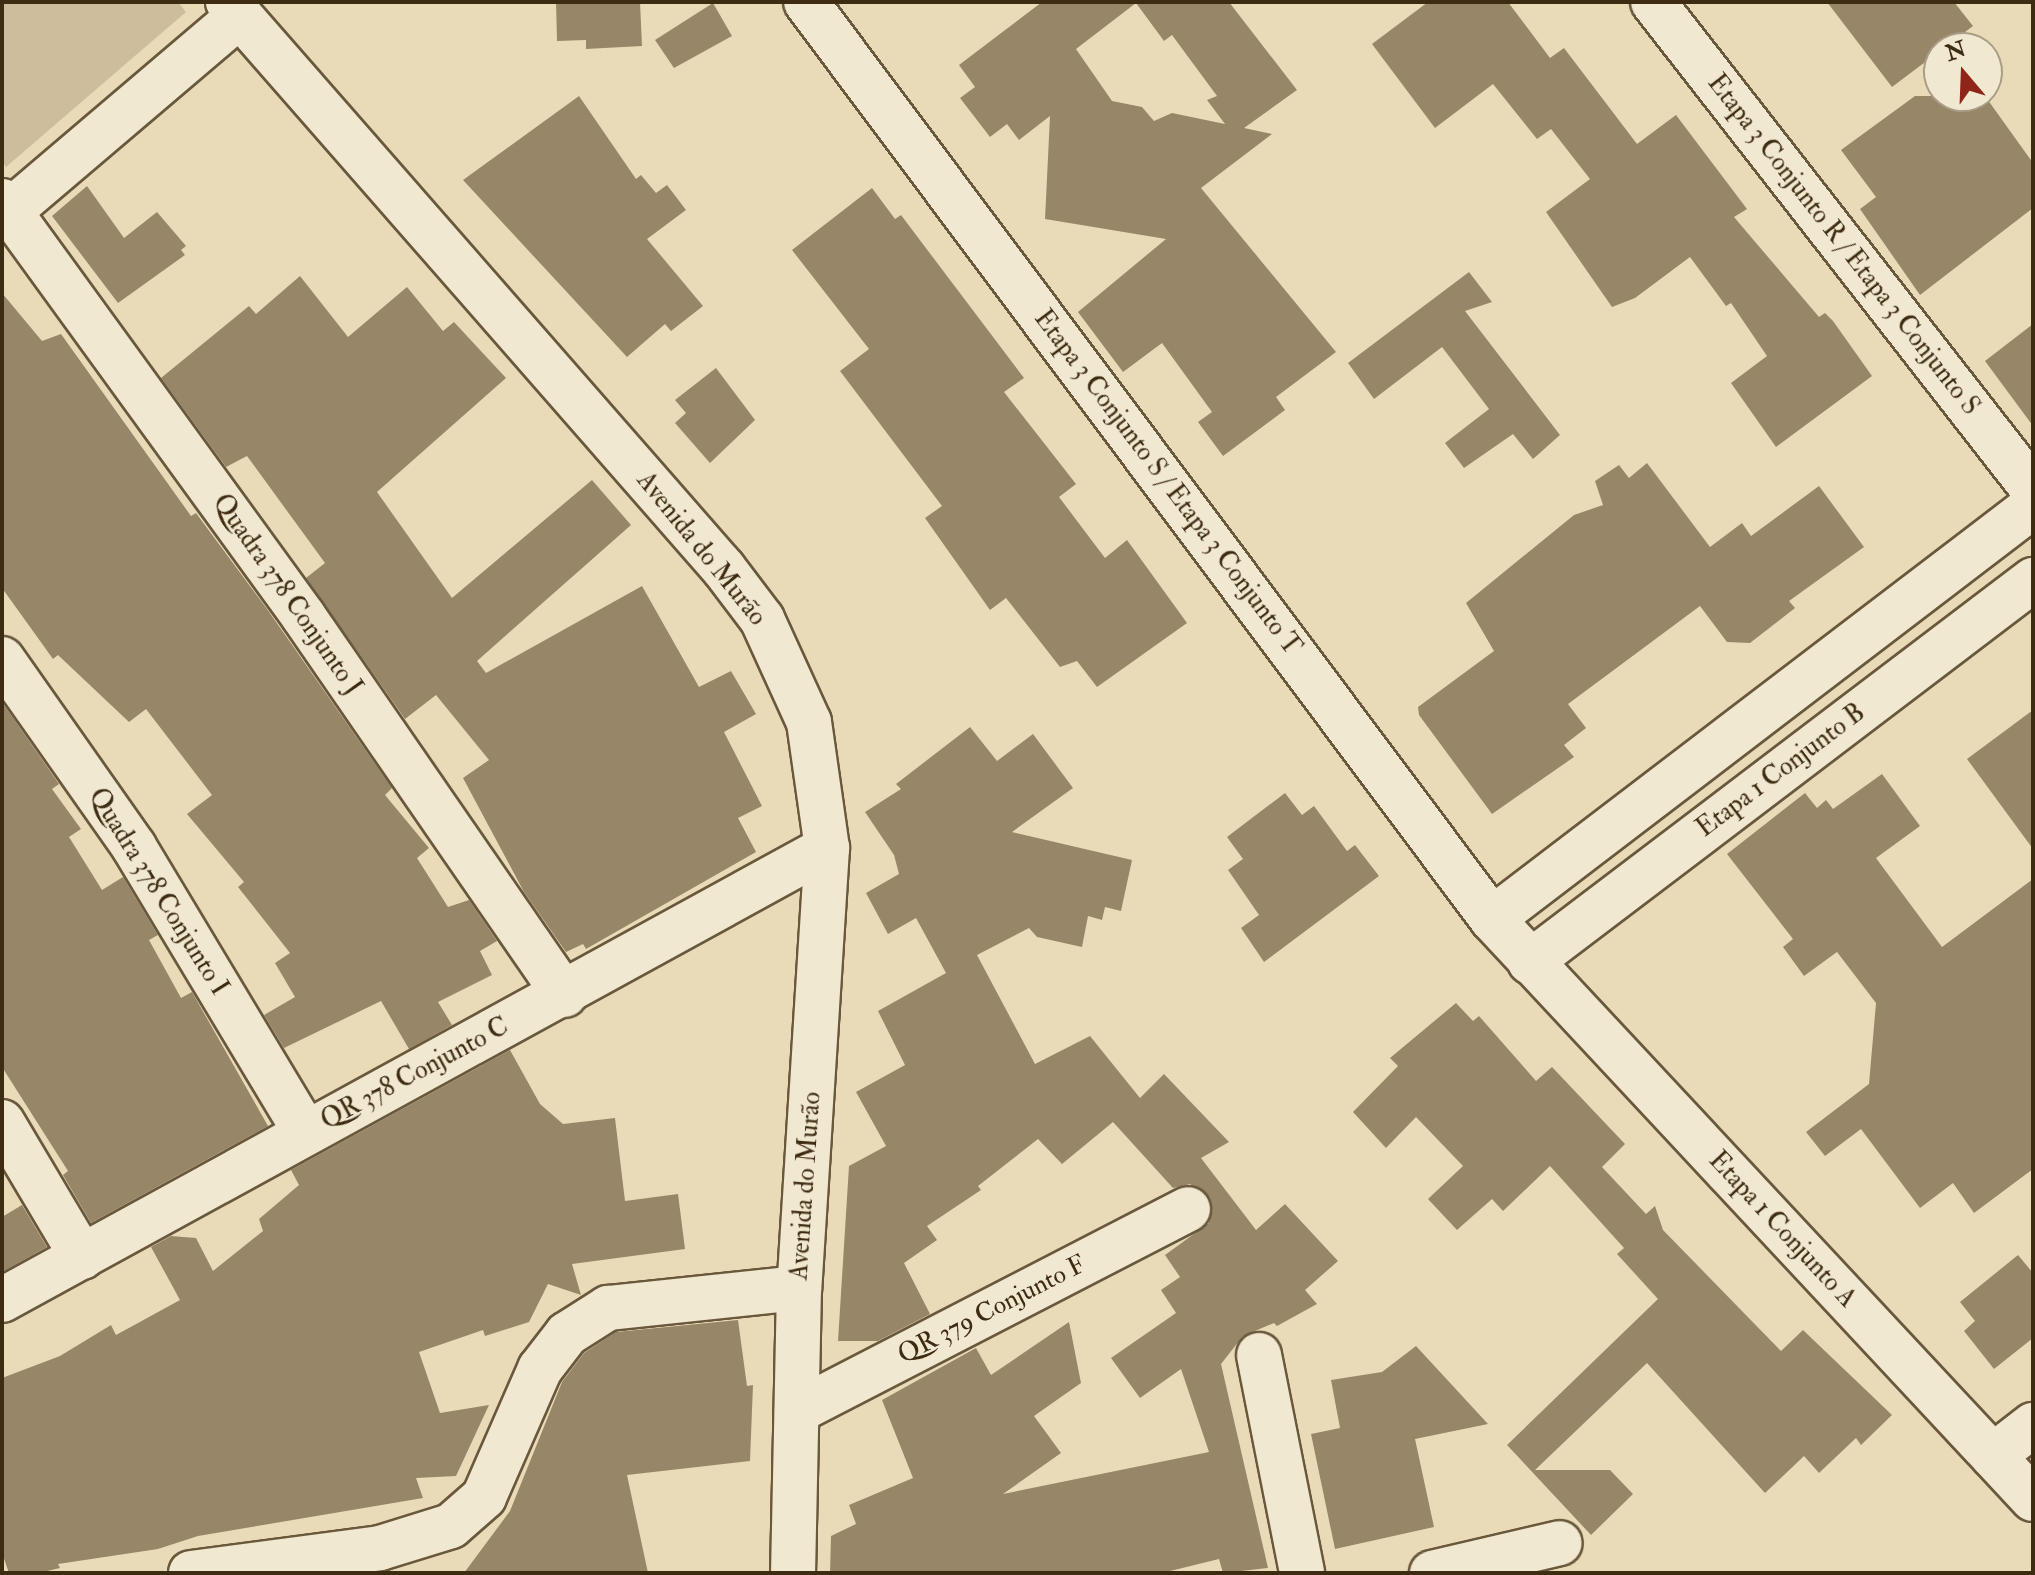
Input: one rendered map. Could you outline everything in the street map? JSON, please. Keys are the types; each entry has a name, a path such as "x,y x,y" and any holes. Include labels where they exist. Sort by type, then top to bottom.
{"street":[{"name":"Etapa 3 Conjunto S / Etapa 3 Conjunto T","path":"806,2 1492,919 1530,962"},
{"name":"Etapa 3 Conjunto R / Etapa 3 Conjunto S","path":"1653,2 2033,489"},
{"path":"6,206 234,9"},
{"name":"Avenida do Murão","path":"234,9 762,619 809,722 827,848 799,1288 793,1573"},
{"name":"Quadra 378 Conjunto J","path":"6,206 304,617 565,995"},
{"path":"1492,919 2033,506"},
{"name":"Etapa 1 Conjunto B","path":"1530,962 2033,580"},
{"name":"Quadra 378 Conjunto I","path":"2,659 134,847 305,1132"},
{"name":"QR 378 Conjunto C","path":"2,1300 305,1132 565,995 827,848"},
{"name":"Etapa 1 Conjunto A","path":"1530,962 2033,1499"},
{"path":"2,1122 82,1257"},
{"name":"QR 379 Conjunto F","path":"797,1411 1188,1209"},
{"path":"191,1573 380,1548 451,1526 484,1497 540,1369 567,1334 608,1308 799,1288"},
{"path":"1259,1355 1302,1573"},
{"path":"1993,1456 2033,1425"},
{"path":"1432,1573 1560,1543"}],"shaded area":[{"path":"2,2 178,2 186,12 6,167 2,161"}],"building":[{"path":"556,2 640,2 642,46 586,49 586,40 557,41"},
{"path":"1042,2 1229,2 1297,90 1244,128 1272,134 1201,188 1336,352 1276,397 1285,410 1223,456 1198,422 1212,412 1162,343 1123,372 1078,312 1166,239 1045,219 1050,116 1019,140 1007,124 990,137 960,98 975,87 959,65","holes":["1136,3 1164,41 1172,35 1217,96 1207,100 1225,124 1172,113 1154,121 1142,107 1112,101 1076,49"]},
{"path":"1428,2 1508,2 1550,58 1564,48 1637,144 1676,115 1747,209 1734,217 1819,317 1825,313 1833,321 1872,376 1776,447 1731,383 1767,356 1731,303 1726,306 1690,257 1635,298 1612,307 1546,212 1590,179 1551,129 1537,139 1493,84 1435,128 1372,44"},
{"path":"1827,2 1954,2 1973,26 1965,32 1923,32 1923,64 1892,87"},
{"path":"713,3 732,36 674,68 655,40"},
{"path":"579,96 636,179 641,175 656,193 667,185 686,210 647,239 703,306 671,331 665,324 627,357 463,180"},
{"path":"1915,96 1923,96 1923,112 1996,112 2033,163 2033,208 1920,295 1860,209 1876,197 1841,150"},
{"path":"87,186 124,238 157,212 186,246 181,250 185,255 118,303 52,216"},
{"path":"872,188 895,219 901,215 1024,378 1004,392 1076,484 1059,497 1105,558 1127,540 1187,623 1097,687 1077,661 1060,667 1006,598 990,610 925,518 942,506 840,371 869,349 792,250"},
{"path":"1469,272 1492,302 1465,311 1560,435 1533,459 1513,434 1464,468 1445,443 1489,409 1442,347 1374,399 1348,363"},
{"path":"300,276 348,337 407,287 443,331 454,322 506,378 377,492 452,598 592,480 631,525 477,661 486,673 642,586 699,687 731,671 756,714 724,732 762,806 738,818 756,852 586,949 583,944 566,952 524,892 463,778 489,760 436,695 405,719 306,578 325,563 247,456 226,467 161,378 249,306 256,314"},
{"path":"2,293 42,341 61,334 191,516 196,513 267,609 392,788 385,795 429,848 417,858 448,907 469,900 497,941 480,951 492,975 438,1002 452,1025 409,1049 381,1001 284,1048 264,1015 295,997 275,963 290,953 238,887 244,882 187,814 212,795 146,709 129,722 58,655 53,659 2,588"},
{"path":"2033,324 2033,426 1985,361"},
{"path":"716,368 755,420 710,463 675,423 686,413 675,400"},
{"path":"1647,463 1710,547 1742,523 1751,536 1819,486 1864,547 1789,601 1795,608 1750,643 1727,642 1700,606 1568,704 1586,728 1564,745 1574,757 1492,814 1419,715 1418,707 1494,651 1466,603 1574,515 1603,505 1595,481 1619,465 1629,478"},
{"path":"2,702 59,784 52,789 81,829 69,837 102,890 123,877 158,935 149,940 181,998 192,992 268,1126 91,1223 63,1175 68,1171 2,1067"},
{"path":"2033,710 2033,849 1967,759"},
{"path":"970,727 997,761 1033,734 1073,788 1012,832 1132,860 1121,911 1105,907 1102,920 1088,916 1082,947 1037,937 1029,928 977,955 1035,1064 1090,1036 1140,1098 1164,1074 1229,1142 1201,1158 1256,1230 1285,1204 1338,1261 1305,1290 1317,1304 1277,1326 1274,1323 1243,1336 1221,1364 1268,1568 1223,1573 1219,1559 1162,1573 830,1573 831,1536 856,1524 849,1505 913,1478 882,1400 976,1348 991,1375 1069,1322 1081,1383 1034,1416 1061,1453 1003,1494 1209,1452 1181,1369 1140,1398 1111,1358 1176,1313 1161,1290 1180,1277 1165,1255 1209,1223 1210,1198 1190,1184 1173,1188 1113,1122 1062,1164 1038,1139 978,1186 981,1190 927,1226 937,1240 904,1263 930,1314 878,1341 838,1341 849,1166 886,1146 856,1092 905,1065 878,1011 946,973 916,918 888,934 866,893 899,874 894,855 865,812 901,789 896,784"},
{"path":"1882,774 1920,826 1876,858 1942,947 2033,879 2033,1169 1974,1213 1953,1183 1920,1208 1861,1129 1825,1156 1806,1132 1869,1084 1876,1003 1837,952 1804,976 1783,947 1793,939 1727,854 1805,793 1817,808 1826,800 1833,809"},
{"path":"1285,793 1302,815 1314,806 1347,851 1355,845 1379,876 1264,962 1241,928 1259,915 1228,870 1243,859 1227,837"},
{"path":"1456,1003 1473,1021 1479,1016 1536,1081 1552,1067 1625,1144 1602,1167 1646,1214 1655,1206 1663,1230 1781,1351 1803,1330 1892,1415 1861,1445 1856,1438 1819,1473 1804,1456 1765,1493 1647,1363 1535,1470 1610,1470 1633,1494 1591,1535 1507,1445 1658,1299 1617,1254 1624,1248 1550,1166 1503,1211 1492,1199 1457,1230 1428,1199 1463,1166 1416,1117 1386,1148 1353,1112 1398,1066 1390,1058"},
{"path":"510,1050 540,1104 563,1124 615,1118 625,1201 678,1194 685,1249 572,1264 581,1295 548,1284 529,1322 485,1336 483,1330 419,1352 440,1413 489,1405 456,1476 416,1478 423,1498 198,1536 158,1549 58,1564 60,1568 39,1573 9,1573 2,1553 2,1378 60,1356 111,1325 116,1335 180,1300 151,1247 171,1236 196,1238 213,1271 263,1231 259,1219 299,1185 291,1170"},
{"path":"22,1205 47,1247 2,1272 2,1217"},
{"path":"2018,1255 2033,1273 2033,1338 1994,1369 1964,1331 1975,1321 1960,1302"},
{"path":"738,1320 747,1386 753,1385 750,1461 627,1475 648,1573 464,1573 510,1511 562,1382 584,1353 616,1332"},
{"path":"1416,1346 1488,1424 1415,1439 1434,1527 1335,1549 1311,1434 1340,1428 1331,1380 1382,1372"}]}
